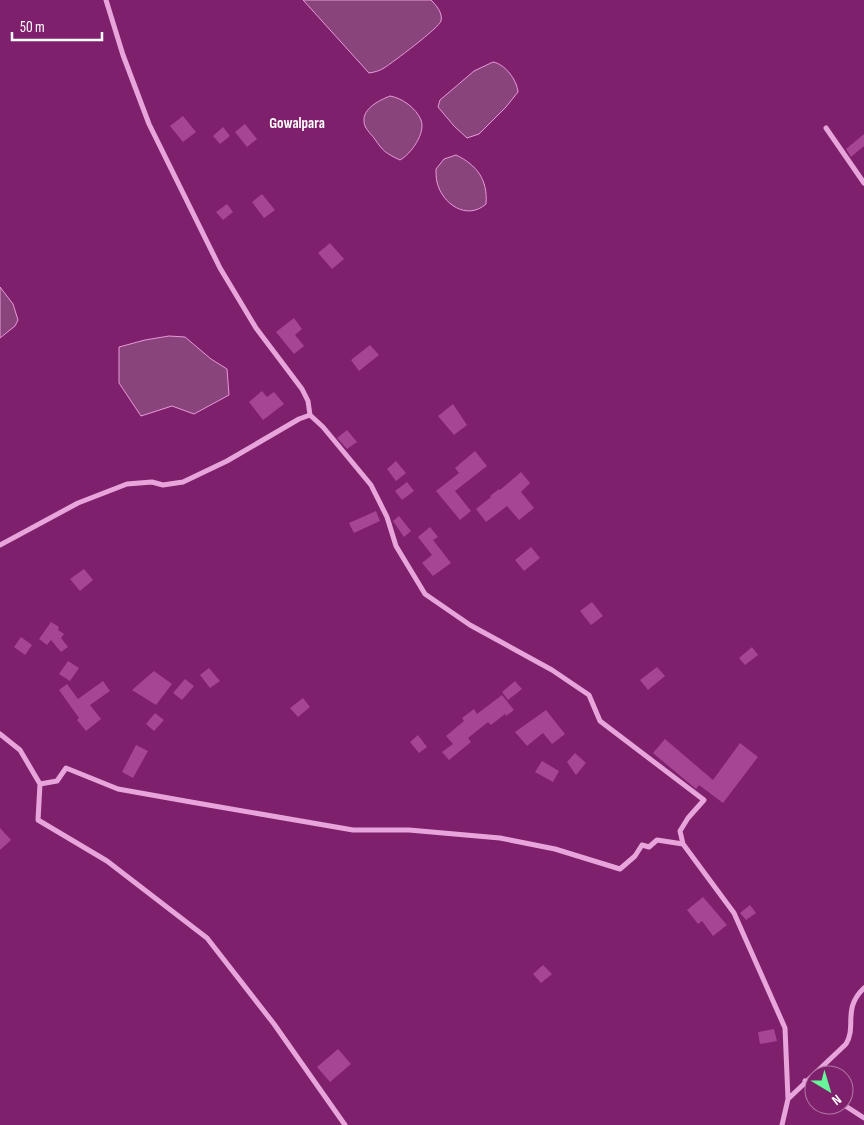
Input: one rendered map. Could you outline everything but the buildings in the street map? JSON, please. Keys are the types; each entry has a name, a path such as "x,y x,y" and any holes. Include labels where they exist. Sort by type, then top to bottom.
{"street":[{"path":"106,0 123,55 149,124 220,268 256,328 302,389 308,400 310,415 323,427 371,484 387,516 396,546 425,594 470,625 552,670 589,695 600,721 704,800 680,830 683,844 734,913 785,1028 788,1099 782,1125"},
{"path":"826,128 864,184"},
{"path":"0,545 78,504 127,484 152,482 163,485 183,482 227,461 299,419 310,415"},
{"path":"0,734 20,750 40,784 38,820 107,862 206,938 274,1024 345,1125"},
{"path":"40,784 57,781 66,768 118,788 191,802 353,830 409,830 500,838 555,849 620,869 635,856 642,845 649,848 657,840 683,844"},
{"path":"822,1065 849,1039 854,1000 864,988"},
{"path":"788,1099 804,1082"}],"shaded area":[{"path":"303,0 431,0 440,12 441,21 425,37 389,65 379,71 369,73"},
{"path":"493,62 502,66 510,73 518,92 479,134 467,138 438,107 440,100 474,71"},
{"path":"390,96 408,104 419,116 422,125 417,143 400,160 382,149 364,124 364,116 369,108"},
{"path":"456,155 470,164 480,174 483,181 486,204 479,209 471,211 456,208 444,197 440,190 436,169 444,159"},
{"path":"0,287 13,304 18,320 15,326 0,338"},
{"path":"169,336 185,337 211,359 227,369 229,395 194,414 172,406 141,416 119,383 119,347"}],"district":[{"name":"Gowalpara","path":"297,123"}]}
